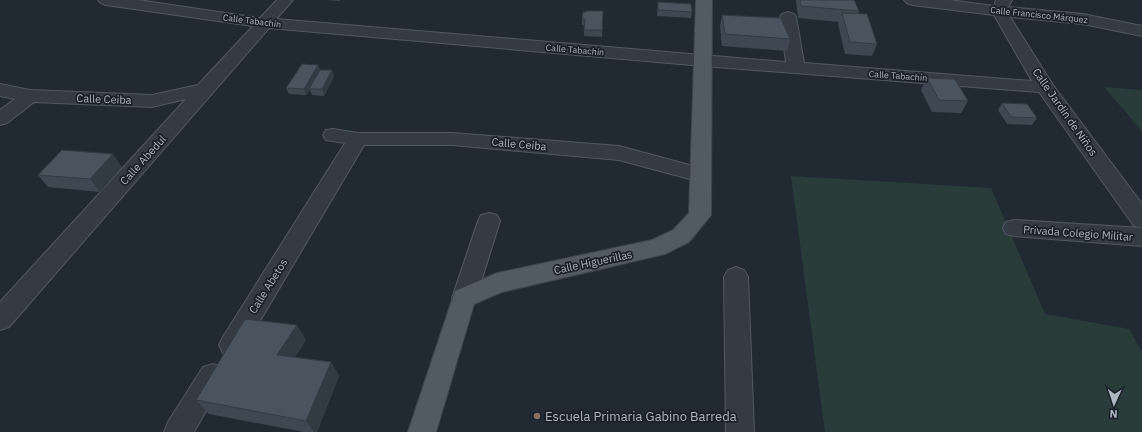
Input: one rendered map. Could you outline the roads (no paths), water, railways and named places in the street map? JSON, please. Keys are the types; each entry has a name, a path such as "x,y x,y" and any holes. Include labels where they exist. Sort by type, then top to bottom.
{"main road":[{"name":"Calle Higuerillas","path":"464,298 497,282 657,248 681,236 700,215 704,0"},
{"path":"422,432 464,298"}],"street":[{"name":"Calle Tabachín","path":"106,0 264,23 704,61 1045,87"},
{"name":"Calle Abedul","path":"0,319 285,0"},
{"name":"Calle Francisco Márquez","path":"912,0 1001,6 1083,19 1142,31"},
{"name":"Calle Jardín de Niños","path":"1001,6 1045,87 1142,220"},
{"path":"788,17 796,68"},
{"name":"Calle Ceiba","path":"0,90 30,96 152,101 206,89"},
{"path":"0,119 30,96"},
{"name":"Calle Ceiba","path":"333,135 358,139 452,139 619,153 701,175"},
{"name":"Calle Abetos","path":"178,432 358,139"},
{"path":"464,298 489,221"},
{"name":"Privada Colegio Militar","path":"1014,228 1142,237"},
{"path":"736,276 740,432"}],"place":[{"name":"Escuela Primaria Gabino Barreda","path":"537,416"}]}
